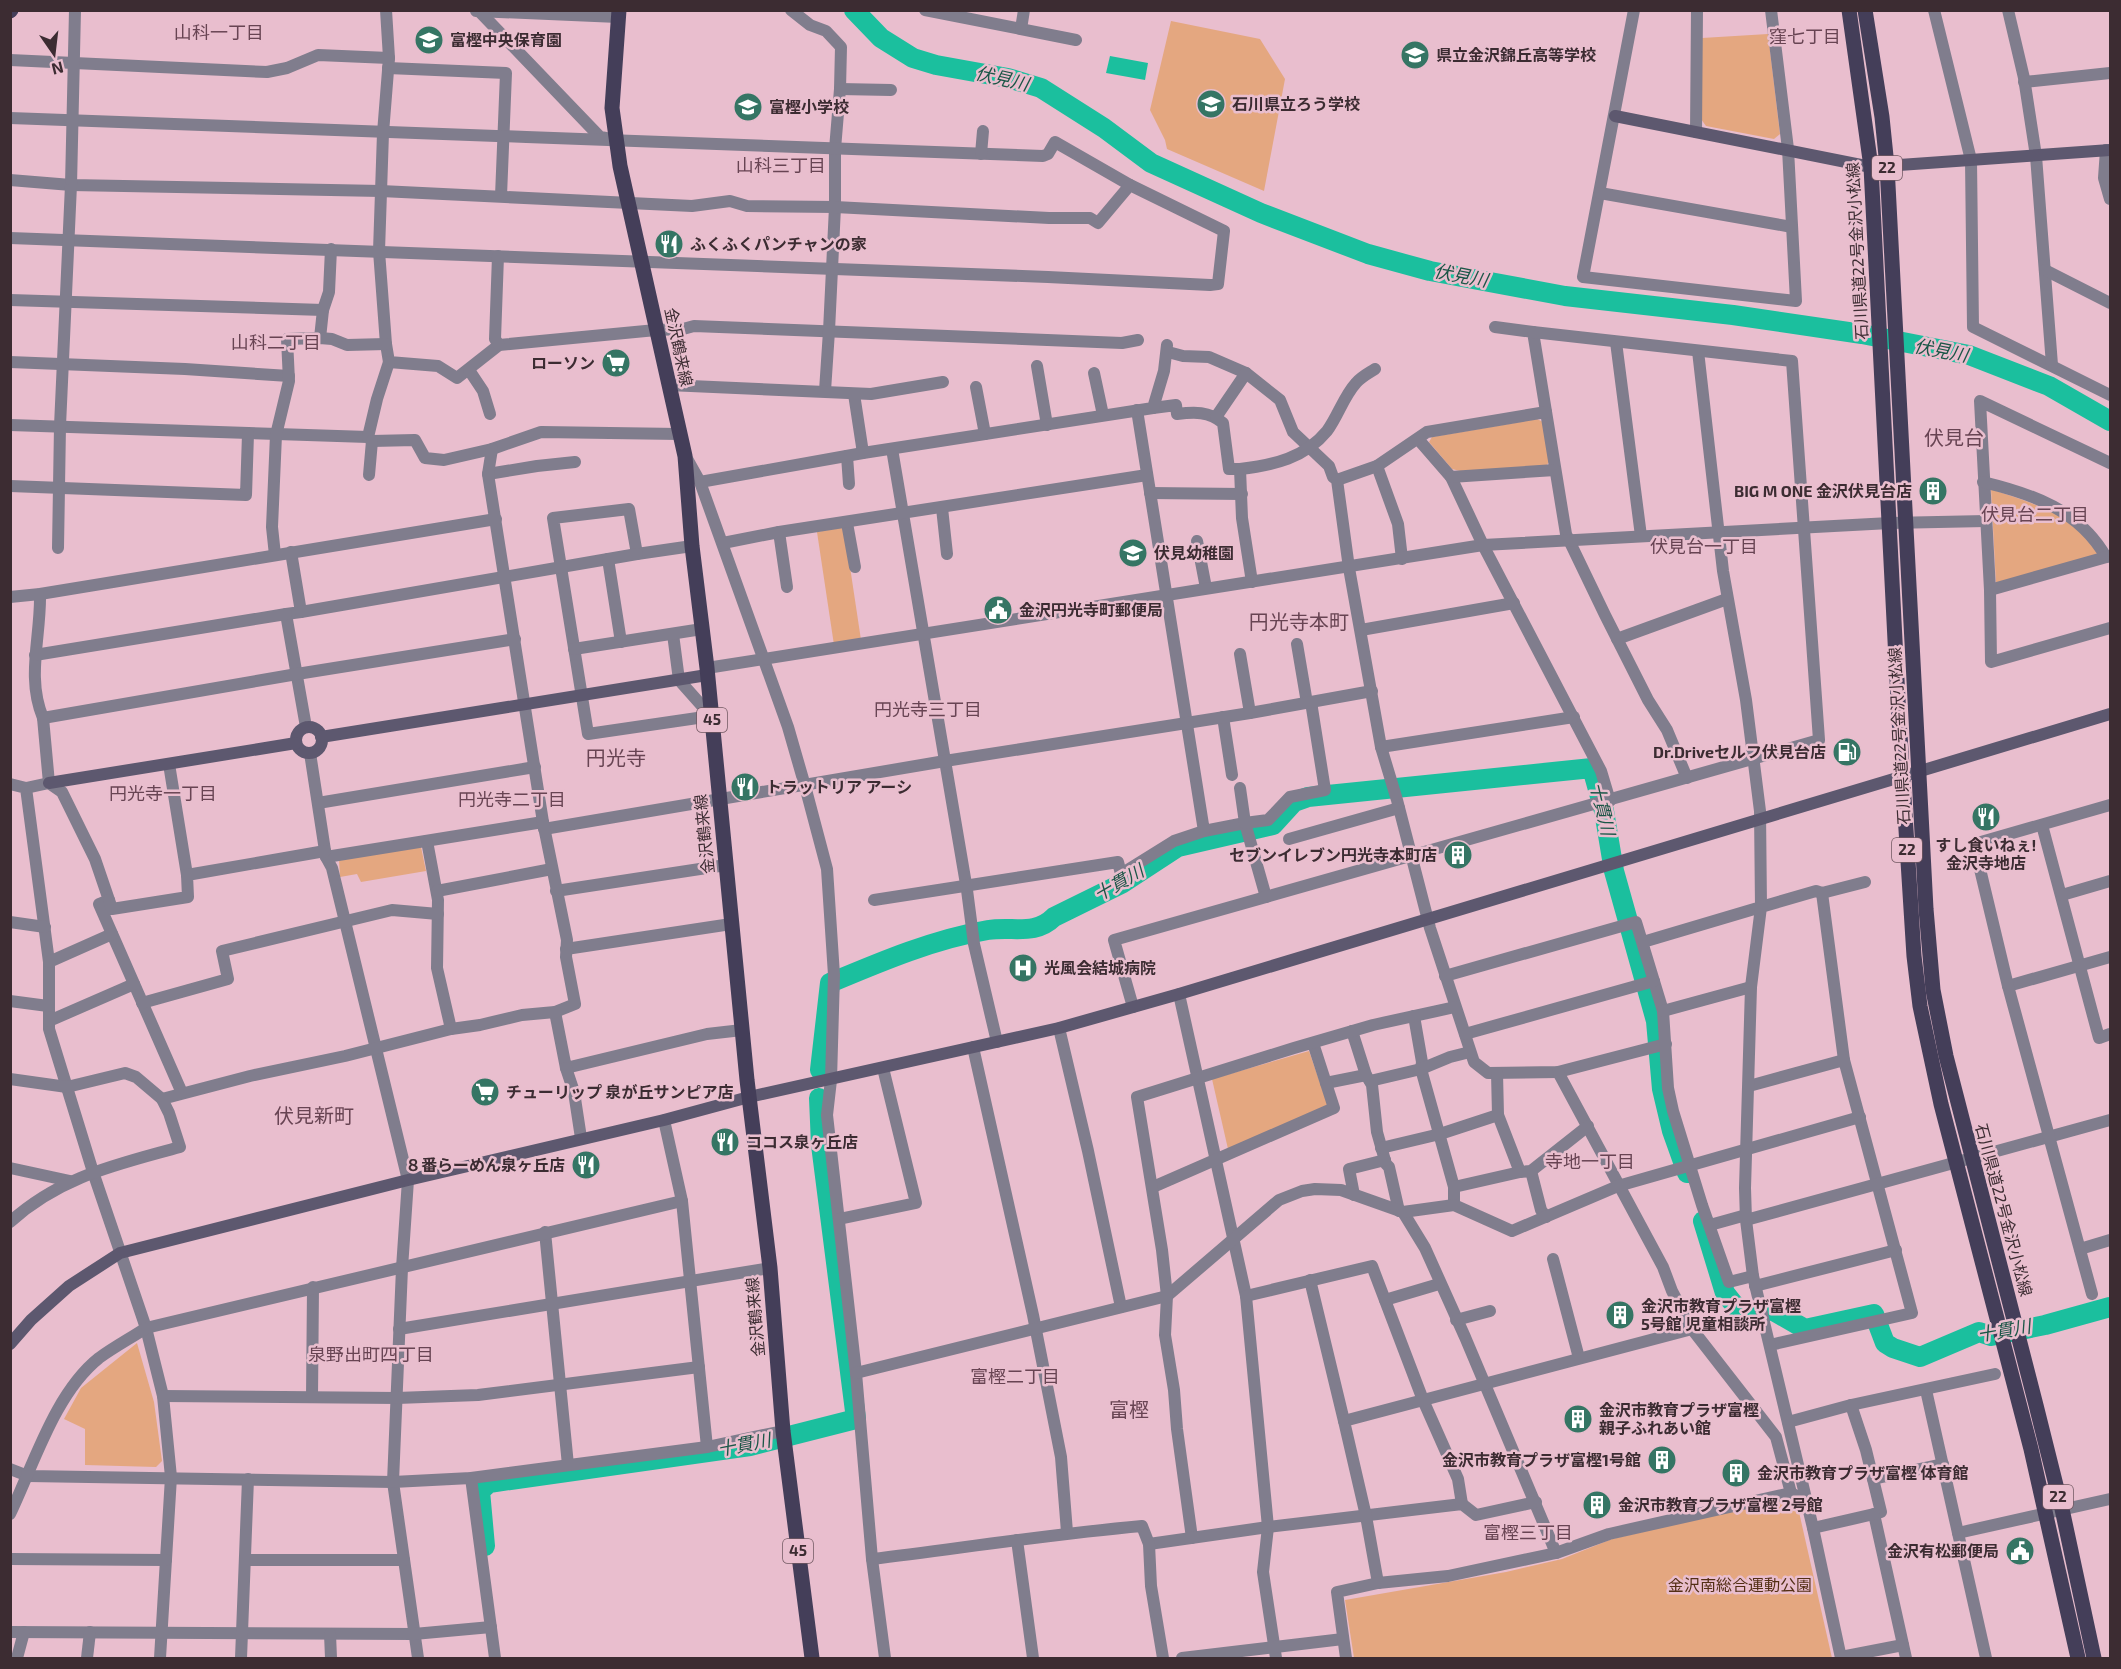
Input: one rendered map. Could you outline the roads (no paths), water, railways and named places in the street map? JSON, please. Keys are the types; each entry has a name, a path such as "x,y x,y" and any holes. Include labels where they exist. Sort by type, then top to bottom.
{"main road":[{"name":"石川県道22号金沢小松線","path":"1849,10 1879,166 1895,327 1890,365 1898,523 1919,771 1922,847 1934,990 1965,1161 2009,1332 2061,1509 2094,1659"},
{"name":"石川県道22号金沢小松線","path":"1865,10 1880,106 1880,323 1890,365"},
{"name":"金沢鶴来線","path":"618,14 612,108 629,202 685,456 692,546 707,672 749,1097 770,1268 784,1437 812,1659"},
{"name":"石川県道22号金沢小松線","path":"1898,523 1899,719 1913,946 1920,1006 1941,1104 1965,1161"},
{"name":"石川県道22号金沢小松線","path":"2009,1332 2031,1449 2078,1659"}],"street":[{"path":"58,548 60,426 69,241 75,10"},
{"path":"369,475 370,439 389,362 379,251 388,63 386,10"},
{"path":"791,10 810,25 826,31 841,47 825,391"},
{"path":"925,10 1076,40"},
{"path":"1021,29 1024,10"},
{"path":"1634,10 1583,277 1796,301 1788,149 1771,10"},
{"path":"1696,132 1697,10"},
{"path":"1934,10 1971,160 1973,327 2110,395"},
{"path":"2008,10 2024,82 2036,156 2052,365"},
{"path":"477,11 618,14"},
{"path":"477,11 600,137 616,140"},
{"path":"10,60 267,72 287,68 318,55 506,73 501,196"},
{"path":"2024,82 2110,73"},
{"path":"840,89 891,90"},
{"path":"1615,116 1879,166 2108,150 2104,178 2110,199"},
{"path":"10,118 1043,156 1048,154 1055,142 1130,185 1224,231 1218,284 1210,285 10,238"},
{"path":"981,154 983,130"},
{"path":"10,180 71,185 501,196 692,206 730,201 747,206 835,207 1090,218 1098,223 1130,185"},
{"path":"1600,193 1792,226"},
{"path":"320,338 323,310 329,292 331,249"},
{"path":"498,256 495,339 499,345"},
{"path":"2045,270 2110,303"},
{"path":"10,300 323,310"},
{"path":"389,362 438,366 457,378 499,345 683,329 694,326 1122,343 1138,340"},
{"path":"1133,1007 1114,940 1819,740 1792,361 1495,327"},
{"path":"1533,332 1566,534 1648,700 1666,730 1687,778"},
{"path":"274,555 272,527 276,435 289,376 287,339 332,339 347,345 386,344"},
{"path":"1616,342 1641,536"},
{"path":"1153,408 1168,348 1183,356 1209,357 1246,374 1280,400 1293,432 1329,466 1333,477 1337,480 1349,568 1381,747 1428,919 1474,1062 1488,1073 1558,1072 1661,1045"},
{"path":"1698,351 1727,599 1746,700 1761,819 1761,907 1751,987 1746,1149 1746,1218 1754,1281 1807,1501 1841,1658 1903,1645"},
{"path":"10,362 289,376"},
{"path":"1037,366 1047,424"},
{"path":"700,482 863,453 1176,405 1177,414 1198,412 1216,417 1223,423 1229,469 1266,466 1292,458 1310,449 1327,430 1356,382 1375,369"},
{"path":"469,370 483,391 490,414"},
{"path":"1094,374 1103,415"},
{"path":"1216,417 1246,374"},
{"path":"668,385 871,394 942,381"},
{"path":"976,387 985,434"},
{"path":"854,394 863,453"},
{"path":"2110,463 1980,401 1990,590 1991,662 2110,628"},
{"path":"1137,410 1204,831"},
{"path":"1337,480 1377,466 1427,432 1546,412"},
{"path":"10,425 415,440 425,458 444,460 541,432 679,434"},
{"path":"10,486 246,495 248,434"},
{"path":"1418,439 1451,477 1483,545 1601,771 1605,802"},
{"path":"162,1099 451,1029 522,1015 555,1012 574,1004 566,948 567,940 543,826 488,474 492,448"},
{"path":"892,449 973,933 997,1042"},
{"path":"685,456 700,482 788,727 827,869 834,980 831,1080 827,1115 856,1373 872,1559 885,1659"},
{"path":"847,456 849,484"},
{"path":"488,474 575,462"},
{"path":"1377,466 1398,524 1402,559"},
{"path":"1240,469 1242,518 1252,582"},
{"path":"1451,477 1555,470"},
{"path":"723,543 779,532 1147,476"},
{"path":"1983,482 2018,490 2076,519 2108,556 1990,590"},
{"path":"1150,493 1242,494"},
{"path":"942,508 948,554"},
{"path":"637,554 629,509 553,519 588,734 711,716"},
{"path":"10,597 496,519"},
{"path":"321,737 679,680 764,660 1483,545 1898,523 1986,521"},
{"path":"847,523 855,567"},
{"path":"779,532 787,587"},
{"path":"1197,541 1206,588"},
{"path":"35,655 692,546"},
{"path":"291,552 301,612"},
{"path":"608,559 621,642"},
{"path":"40,594 33,669 37,702 43,718 50,783 62,792 95,859 112,909 188,897 187,875 169,764"},
{"path":"1617,639 1727,599"},
{"path":"1361,630 1514,603"},
{"path":"286,614 306,728"},
{"path":"574,649 702,629"},
{"path":"673,634 679,680 711,716"},
{"path":"43,718 515,639"},
{"path":"874,900 1118,862 1121,874 1174,841 1204,831 1246,829 1268,820 1290,797 1325,790 1297,644"},
{"path":"1240,654 1250,713"},
{"path":"187,875 719,801 945,761 1250,713 1372,691"},
{"path":"10,1344 31,1320 69,1286 120,1252 580,1138 664,1120 749,1097 1059,1028 2110,714"},
{"path":"1223,717 1232,774"},
{"path":"1381,747 1574,717"},
{"path":"296,743 299,731 306,728 314,728 321,737"},
{"path":"296,743 303,752 310,753 318,749 321,737"},
{"path":"10,784 26,788 296,743"},
{"path":"310,753 326,854 332,868 408,1180 393,1482 418,1659"},
{"path":"318,803 535,767"},
{"path":"26,788 49,962 50,1029 93,1172 146,1328 163,1396 171,1477 160,1659"},
{"path":"1240,788 1246,829 1266,897"},
{"path":"2092,1294 2008,986 1974,844 2110,805"},
{"path":"1290,838 1399,808"},
{"path":"2042,825 2099,1038 2110,1034"},
{"path":"427,841 437,891 437,968 451,1029"},
{"path":"556,891 726,865"},
{"path":"437,891 552,869"},
{"path":"2061,895 2110,881"},
{"path":"1643,942 1816,891 1822,893 1864,882"},
{"path":"1770,1345 1912,1313 1844,1060 1822,893"},
{"path":"109,900 99,903 182,1093"},
{"path":"142,1002 228,979 222,951 392,910 438,914"},
{"path":"10,922 45,927"},
{"path":"1445,976 1636,922 1643,942 1649,982 1663,1011 1661,1045 1686,1167 1710,1225 1729,1282 1754,1281 1896,1250"},
{"path":"566,948 732,924"},
{"path":"49,962 112,934"},
{"path":"2008,986 2110,957"},
{"path":"1465,1034 1649,982"},
{"path":"49,1021 134,984"},
{"path":"1663,1011 1751,987"},
{"path":"1179,994 1246,1296 1268,1527 1263,1572 1275,1653"},
{"path":"10,1001 48,1006"},
{"path":"1192,1538 1166,1335 1167,1296 1153,1187 1137,1097 1352,1031 1455,1007"},
{"path":"555,1012 566,1068 574,1092 580,1138"},
{"path":"1414,1016 1422,1062 1421,1069 1454,1187 1454,1204"},
{"path":"1059,1028 1121,1306"},
{"path":"566,1068 707,1034 742,1030"},
{"path":"1352,1031 1372,1085 1377,1132 1401,1211 1425,1248 1556,1553"},
{"path":"1153,1187 1334,1108 1313,1043"},
{"path":"973,1047 1061,1457 1067,1532"},
{"path":"1326,1083 1421,1069 1450,1057 1470,1052"},
{"path":"1749,1086 1844,1060"},
{"path":"839,1219 916,1203 884,1068"},
{"path":"1558,1072 1663,1267 1672,1291 1692,1329 1776,1437 1791,1493"},
{"path":"10,1079 67,1087 126,1073 136,1077 162,1099 180,1147 93,1172 70,1181 44,1196 10,1222"},
{"path":"1497,1073 1498,1115 1545,1217"},
{"path":"1354,1195 1348,1169 1383,1154 1498,1115"},
{"path":"856,1373 1167,1296 1279,1200 1302,1191 1341,1190 1401,1211 1454,1204 1512,1231 1618,1186 1860,1117"},
{"path":"664,1120 682,1201 707,1447"},
{"path":"1710,1225 1878,1184 2110,1120"},
{"path":"1454,1187 1526,1172 1588,1126"},
{"path":"10,1168 70,1181"},
{"path":"10,1515 51,1423 76,1382 98,1359 146,1328 682,1201"},
{"path":"545,1232 568,1465"},
{"path":"2080,1249 2110,1240"},
{"path":"1553,1258 1579,1358"},
{"path":"1246,1296 1372,1266 1423,1400 1458,1479 1462,1504 1476,1515 1536,1502"},
{"path":"399,1329 770,1268"},
{"path":"1310,1280 1366,1516 1378,1583"},
{"path":"1385,1300 1439,1284"},
{"path":"312,1397 313,1287"},
{"path":"1456,1320 1490,1311"},
{"path":"1344,1422 1692,1329"},
{"path":"163,1396 397,1398 478,1395 699,1367"},
{"path":"1776,1437 1789,1428 1851,1405 1995,1374"},
{"path":"1926,1390 1986,1659"},
{"path":"1813,1527 1881,1512 1866,1450 1851,1405"},
{"path":"10,1469 28,1476 393,1482 471,1478 784,1437"},
{"path":"1873,1479 1942,1464"},
{"path":"471,1478 495,1659"},
{"path":"241,1659 248,1479"},
{"path":"1346,1659 1337,1592 1378,1583 1448,1576 1556,1553 1609,1534 1791,1493 1807,1501"},
{"path":"1958,1533 2110,1499"},
{"path":"1149,1544 1462,1504"},
{"path":"1874,1514 1906,1659"},
{"path":"872,1559 1067,1532 1142,1526 1149,1544 1151,1586 1163,1659"},
{"path":"1017,1540 1033,1659"},
{"path":"10,1559 166,1560"},
{"path":"245,1560 404,1560"},
{"path":"10,1632 414,1634 491,1626"},
{"path":"17,1659 24,1632"},
{"path":"87,1659 90,1632"},
{"path":"330,1634 331,1659"},
{"path":"1182,1659 1275,1653 1343,1639"}],"waterway":[{"name":"伏見川","path":"854,10 881,38 913,58 936,65 1008,78 1041,88 1104,128 1151,163 1261,213 1368,254 1430,271 1565,296 1733,315 1862,334 1969,355 2049,386 2110,421"},
{"name":"十貫川","path":"820,1070 830,983 888,959 968,934 997,929 1031,928 1047,923 1054,917 1123,883 1178,847 1273,825 1294,802 1308,797 1592,768 1604,811 1614,871 1656,1021 1662,1089 1672,1131 1687,1173"},
{"name":"十貫川","path":"485,1546 480,1491 489,1483 750,1446 856,1419 821,1145 819,1098"},
{"name":"十貫川","path":"1703,1221 1725,1293 1744,1317 1772,1310 1805,1329 1874,1314 1885,1343 1920,1357 1979,1332 1991,1336 2045,1325 2110,1307"}],"place":[{"name":"富樫中央保育園","path":"429,40"},
{"name":"県立金沢錦丘高等学校","path":"1415,55"},
{"name":"石川県立ろう学校","path":"1211,104"},
{"name":"富樫小学校","path":"748,107"},
{"name":"ふくふくパンチャンの家","path":"669,244"},
{"name":"ローソン","path":"616,363"},
{"name":"BIG M ONE 金沢伏見台店","path":"1933,491"},
{"name":"伏見幼稚園","path":"1133,553"},
{"name":"金沢円光寺町郵便局","path":"998,610"},
{"name":"Dr.Driveセルフ伏見台店","path":"1847,752"},
{"name":"トラットリア アーシ","path":"745,787"},
{"name":"すし食いねぇ! 金沢寺地店","path":"1986,817"},
{"name":"セブンイレブン円光寺本町店","path":"1458,855"},
{"name":"光風会結城病院","path":"1023,968"},
{"name":"チューリップ 泉が丘サンピア店","path":"485,1092"},
{"name":"ココス泉ヶ丘店","path":"725,1142"},
{"name":"８番らーめん泉ヶ丘店","path":"586,1165"},
{"name":"金沢市教育プラザ富樫 5号館 児童相談所","path":"1620,1315"},
{"name":"金沢市教育プラザ富樫 親子ふれあい館","path":"1578,1419"},
{"name":"金沢市教育プラザ富樫1号館","path":"1662,1460"},
{"name":"金沢市教育プラザ富樫 体育館","path":"1736,1473"},
{"name":"金沢市教育プラザ富樫 2号館","path":"1597,1505"},
{"name":"金沢有松郵便局","path":"2020,1551"}],"district":[{"name":"山科一丁目","path":"219,33"},
{"name":"窪七丁目","path":"1805,37"},
{"name":"山科三丁目","path":"781,166"},
{"name":"山科二丁目","path":"276,343"},
{"name":"伏見台","path":"1954,438"},
{"name":"伏見台二丁目","path":"2035,515"},
{"name":"伏見台一丁目","path":"1704,547"},
{"name":"円光寺本町","path":"1299,622"},
{"name":"円光寺三丁目","path":"928,710"},
{"name":"円光寺","path":"616,758"},
{"name":"円光寺一丁目","path":"163,794"},
{"name":"円光寺二丁目","path":"512,800"},
{"name":"伏見新町","path":"314,1116"},
{"name":"寺地一丁目","path":"1590,1162"},
{"name":"泉野出町四丁目","path":"371,1355"},
{"name":"富樫二丁目","path":"1015,1377"},
{"name":"富樫","path":"1129,1410"},
{"name":"富樫三丁目","path":"1528,1533"}],"park label":[{"name":"金沢南総合運動公園","path":"1740,1585"}]}
